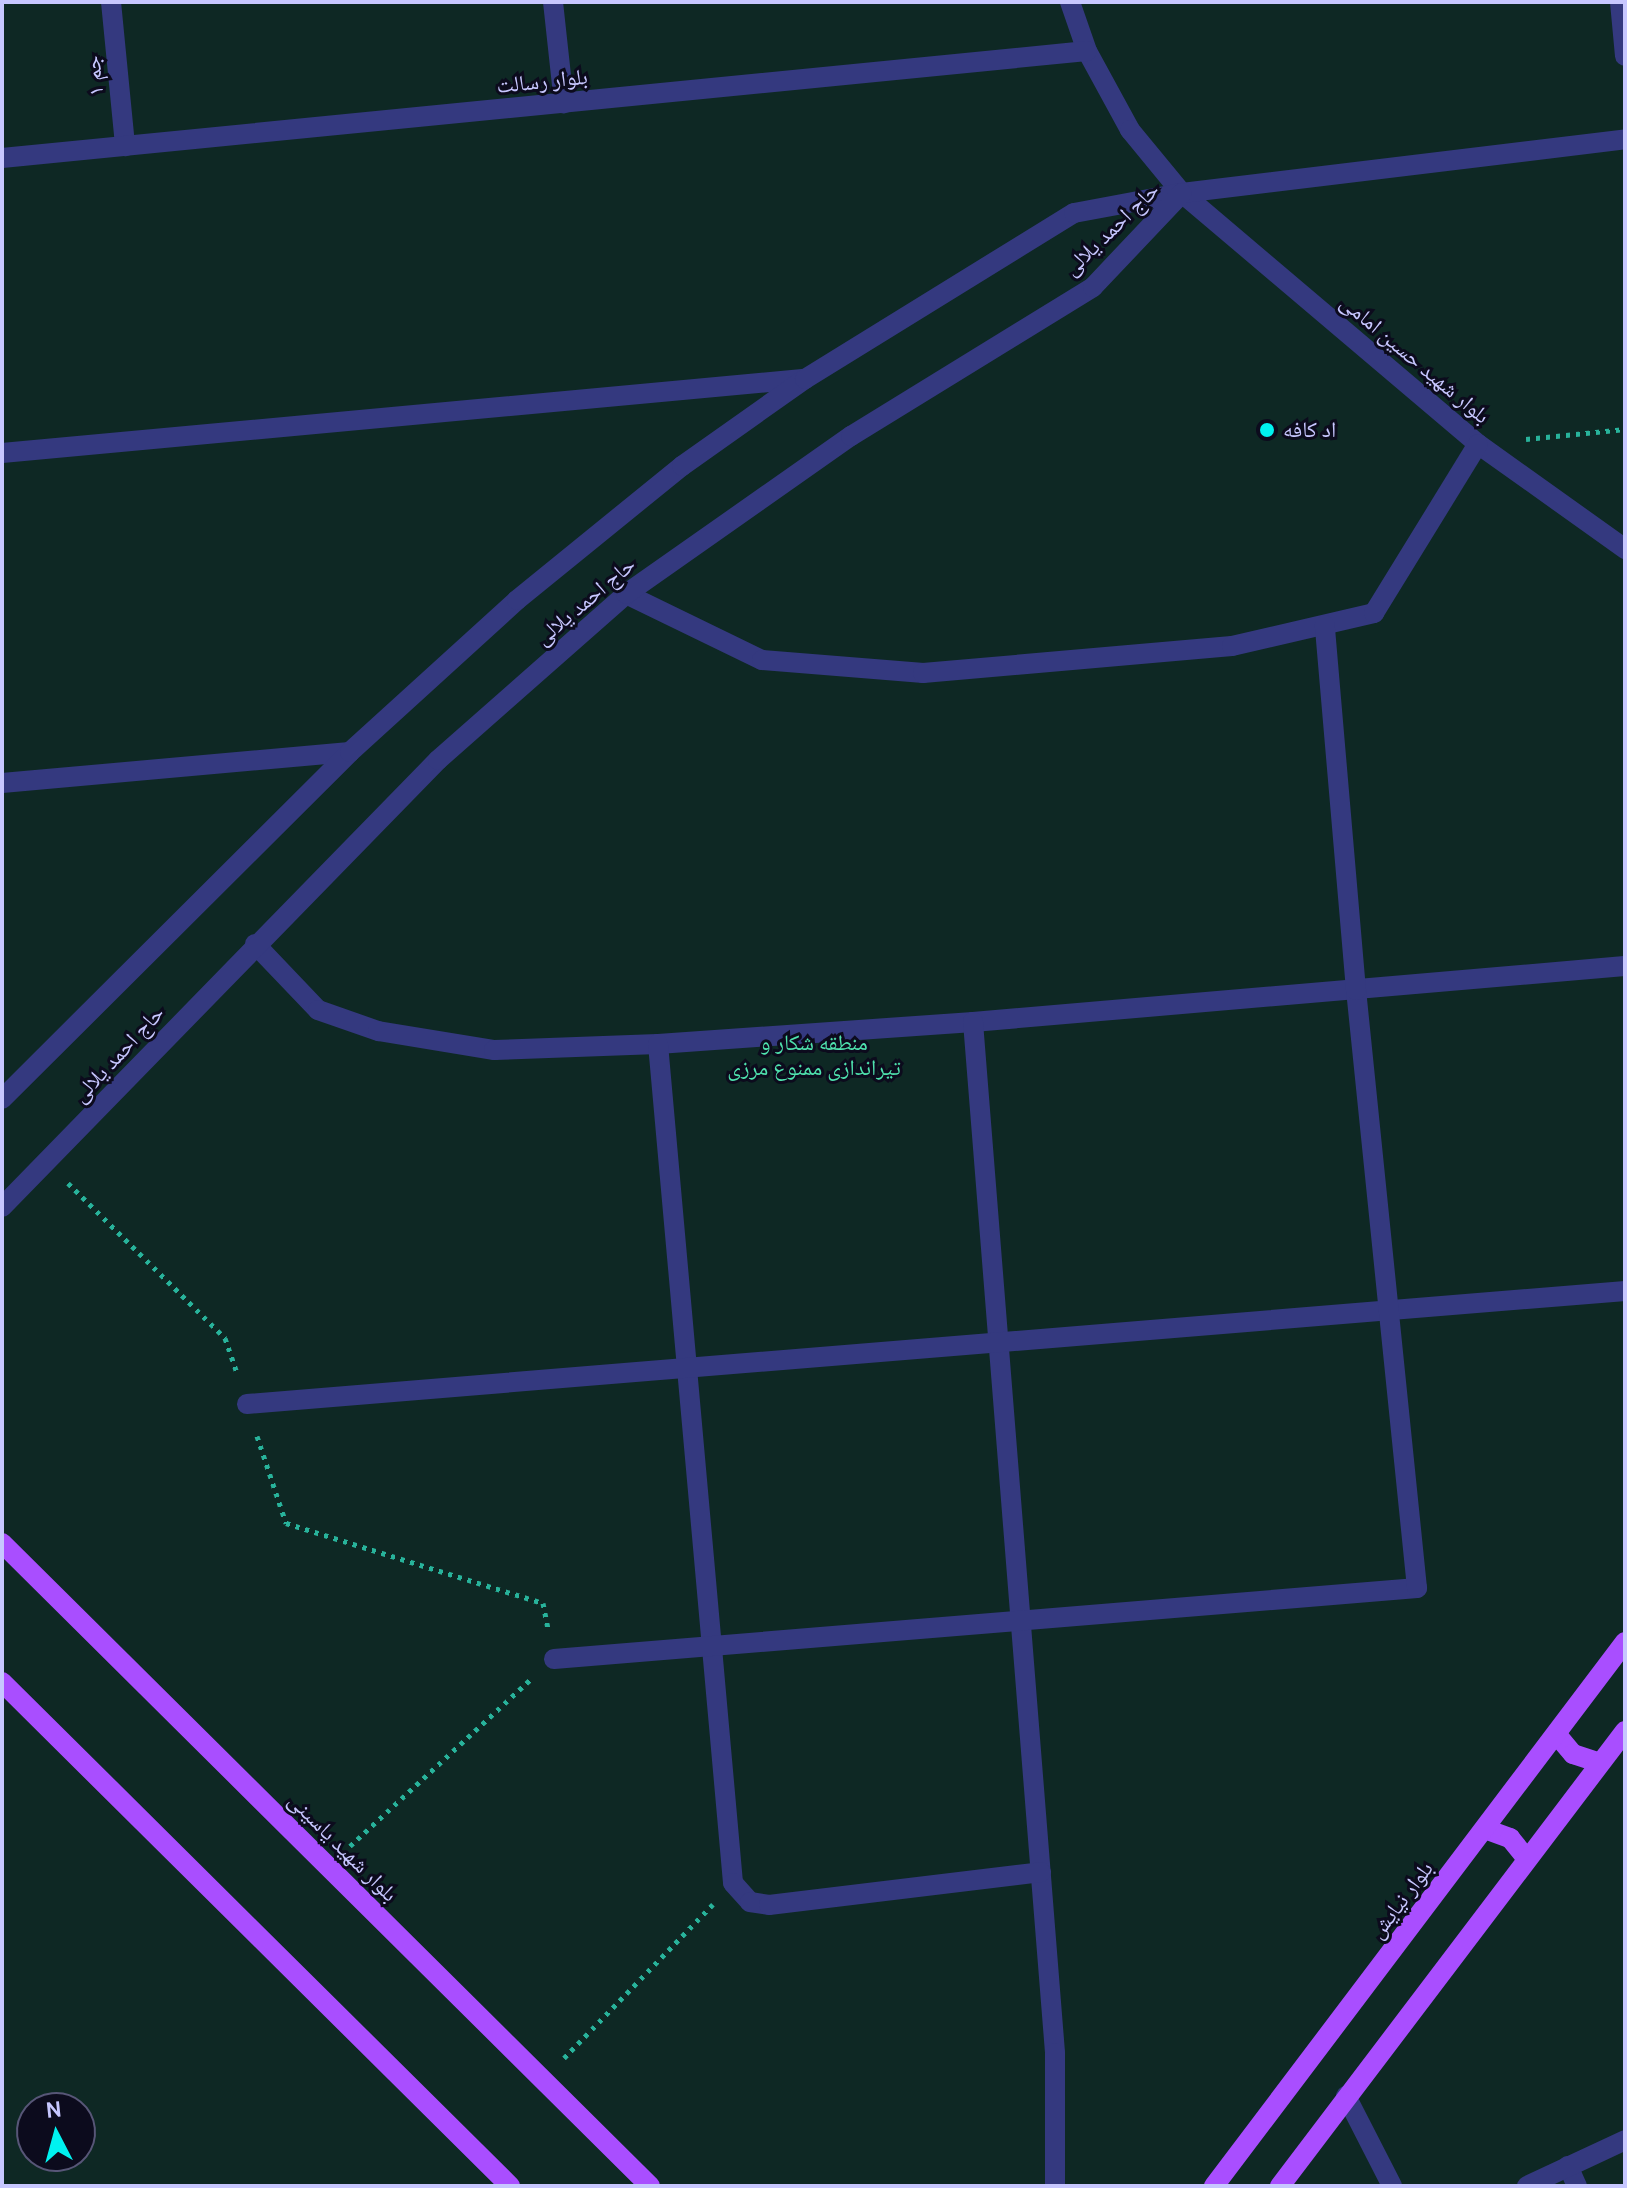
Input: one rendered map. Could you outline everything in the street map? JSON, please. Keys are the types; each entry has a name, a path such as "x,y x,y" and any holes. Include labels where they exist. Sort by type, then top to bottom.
{"main road":[{"name":"بلوار شهید یاسینی","path":"2,1543 650,2186"},
{"name":"بلوار نیایش","path":"1214,2186 1625,1642"},
{"path":"2,1682 510,2186"},
{"path":"1280,2186 1625,1731"},
{"path":"1557,1735 1573,1754 1600,1763"},
{"path":"1485,1829 1510,1838 1527,1859"}],"street":[{"name":"جم ۱","path":"111,2 125,146"},
{"path":"553,2 564,103"},
{"name":"بلوار شهید حسین امامی","path":"1070,2 1087,51 1130,130 1182,193 1478,444 1625,549"},
{"path":"1620,2 1625,56"},
{"name":"بلوار رسالت","path":"2,158 1087,51"},
{"path":"1182,193 1625,139"},
{"name":"حاج احمد یلالی","path":"2,1099 350,752 517,600 682,466 805,379 1074,213 1182,193"},
{"name":"حاج احمد یلالی","path":"4,1201 48,1162 255,944 438,760 626,594 851,436 1093,287 1182,193"},
{"path":"2,453 805,379"},
{"path":"626,594 762,660 923,673 1232,646 1374,613 1478,444"},
{"path":"554,1659 1417,1588 1356,990 1325,625"},
{"path":"2,783 350,752"},
{"path":"255,944 318,1010 378,1031 494,1050 658,1044 973,1022 1625,966"},
{"path":"973,1022 1055,2053 1055,2186"},
{"path":"658,1044 733,1883 750,1902 769,1905 1041,1872"},
{"path":"247,1404 1625,1291"},
{"path":"1346,2096 1392,2186"},
{"path":"1527,2186 1625,2140"},
{"path":"1568,2166 1577,2186"}],"path":[{"path":"1478,444 1625,429"},
{"path":"48,1162 225,1338 286,1523 543,1603 554,1659 328,1866"},
{"path":"543,2080 733,1883"}],"green space":[{"name":"منطقه شکار و تیراندازی ممنوع مرزی","path":"2,2 1625,2 1625,2186 2,2186"}],"place":[{"name":"اد کافه","path":"1267,430"}]}
